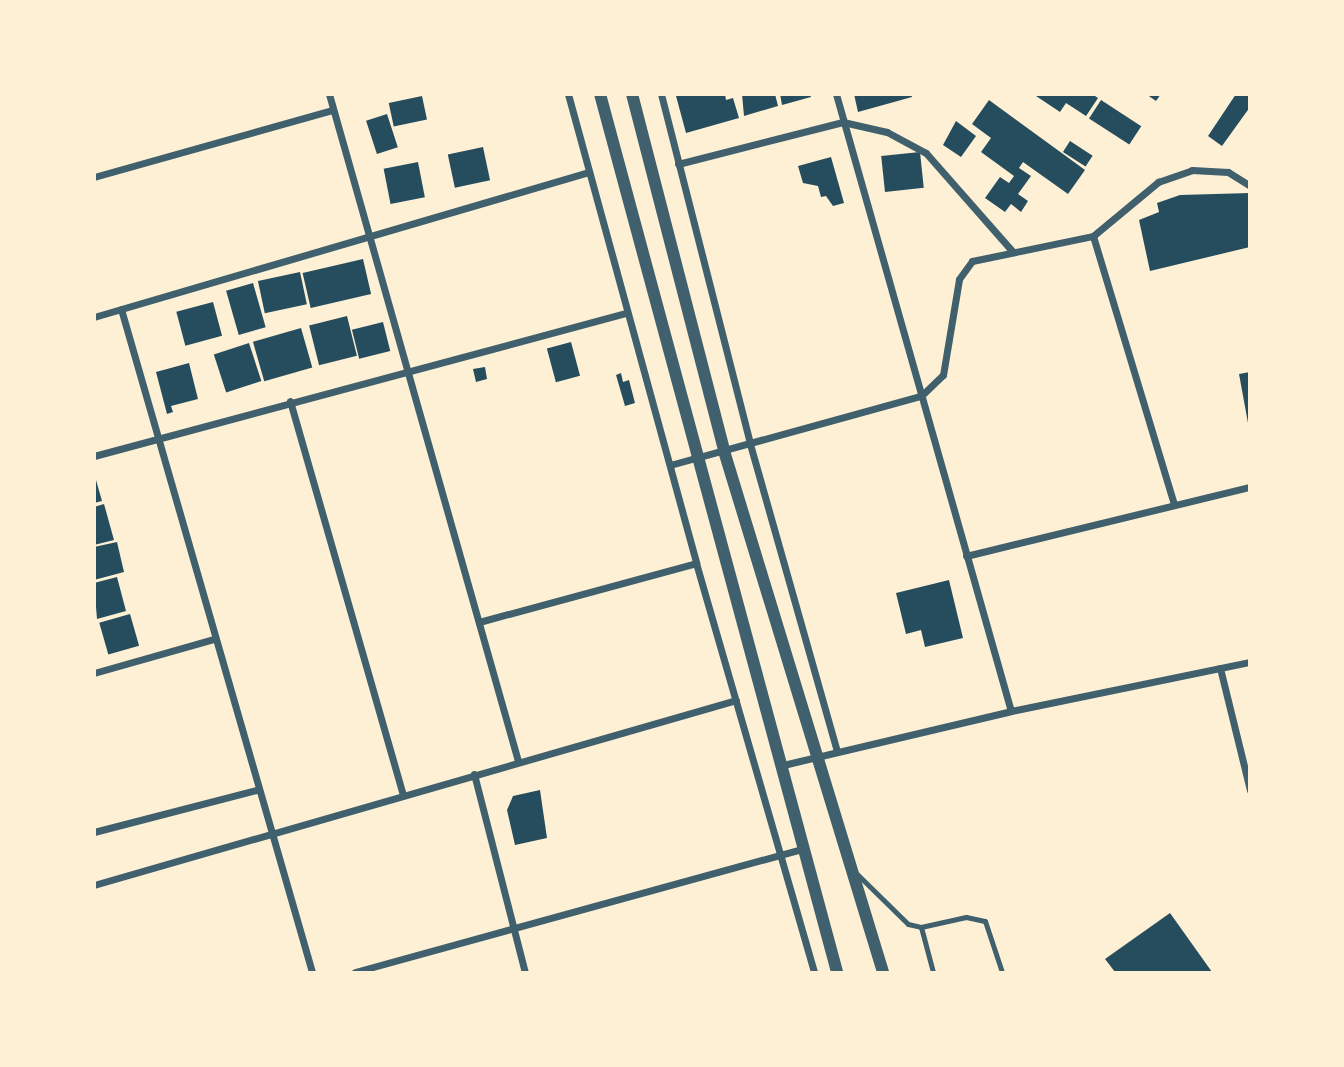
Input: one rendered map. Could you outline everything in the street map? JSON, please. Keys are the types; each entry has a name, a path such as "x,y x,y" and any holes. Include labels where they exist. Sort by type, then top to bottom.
{"street":[{"path":"329,94 518,761"},
{"path":"568,94 696,563 814,972"},
{"path":"600,94 695,459 837,972"},
{"path":"632,94 724,451 815,757 883,972"},
{"path":"661,94 750,444 836,752"},
{"path":"836,94 1010,711"},
{"path":"94,177 333,110"},
{"path":"678,164 843,122 887,132 926,153 1012,251"},
{"path":"670,466 921,396 943,375 954,299 965,268 984,256 1093,236 1158,182 1192,170 1228,172 1250,186"},
{"path":"94,317 590,172"},
{"path":"1093,236 1174,504"},
{"path":"121,309 256,790 312,972"},
{"path":"94,456 405,369 626,313"},
{"path":"290,401 403,794"},
{"path":"966,556 1250,487"},
{"path":"479,622 696,563"},
{"path":"94,673 213,639"},
{"path":"779,766 1010,711 1250,662"},
{"path":"1220,668 1250,790"},
{"path":"94,885 736,700"},
{"path":"474,774 525,972"},
{"path":"94,832 256,790"},
{"path":"355,972 801,849"}],"lane":[{"path":"848,864 894,915 921,927 980,918 990,925 1002,972"},
{"path":"921,927 933,972"}],"building":[{"path":"725,94 726,100 733,98 739,118 686,133 676,96"},
{"path":"742,94 775,94 778,106 744,116"},
{"path":"780,94 810,94 811,97 782,105"},
{"path":"854,94 911,94 912,97 858,112"},
{"path":"1033,94 1092,94 1098,98 1086,116 1066,103 1060,112"},
{"path":"1146,94 1161,94 1156,101"},
{"path":"1236,94 1250,94 1250,107 1222,146 1208,136"},
{"path":"422,96 427,119 394,127 389,103"},
{"path":"989,100 1085,170 1068,194 1023,162 1019,168 1031,176 1018,194 1028,201 1021,212 1011,204 1005,212 985,198 1000,177 1009,183 1014,176 981,152 991,138 972,124"},
{"path":"1101,100 1141,126 1129,145 1089,118"},
{"path":"387,114 398,147 377,154 366,121"},
{"path":"956,121 976,136 961,157 943,145"},
{"path":"1070,141 1093,156 1086,167 1063,152"},
{"path":"483,147 490,180 455,188 448,154"},
{"path":"920,152 924,188 885,192 881,156"},
{"path":"831,157 844,203 833,206 826,196 821,197 818,186 803,183 798,166"},
{"path":"418,162 425,197 391,204 384,169"},
{"path":"1250,193 1250,247 1150,271 1139,220 1159,212 1157,203 1180,195"},
{"path":"363,259 371,294 311,308 303,273"},
{"path":"300,272 307,304 265,313 258,281"},
{"path":"253,283 266,327 239,335 226,291"},
{"path":"213,302 222,336 185,346 176,312"},
{"path":"347,316 357,356 319,365 309,325"},
{"path":"383,322 390,351 359,359 352,330"},
{"path":"301,328 312,367 264,381 253,342"},
{"path":"571,342 580,376 556,382 547,348"},
{"path":"249,343 261,381 226,392 214,354"},
{"path":"189,363 198,399 171,406 173,412 167,414 156,372"},
{"path":"485,367 487,379 476,382 473,369"},
{"path":"1250,372 1250,423 1248,423 1239,374"},
{"path":"621,373 623,382 629,380 635,403 625,406 616,375"},
{"path":"94,473 102,501 94,503"},
{"path":"104,504 114,540 94,545 94,507"},
{"path":"117,542 124,572 94,580 94,547"},
{"path":"117,577 126,611 97,619 94,583"},
{"path":"949,580 963,638 925,647 921,630 906,634 896,593"},
{"path":"130,614 139,646 108,655 99,623"},
{"path":"540,790 547,838 515,845 507,810 513,796"},
{"path":"1170,913 1212,972 1115,972 1105,959"}]}
